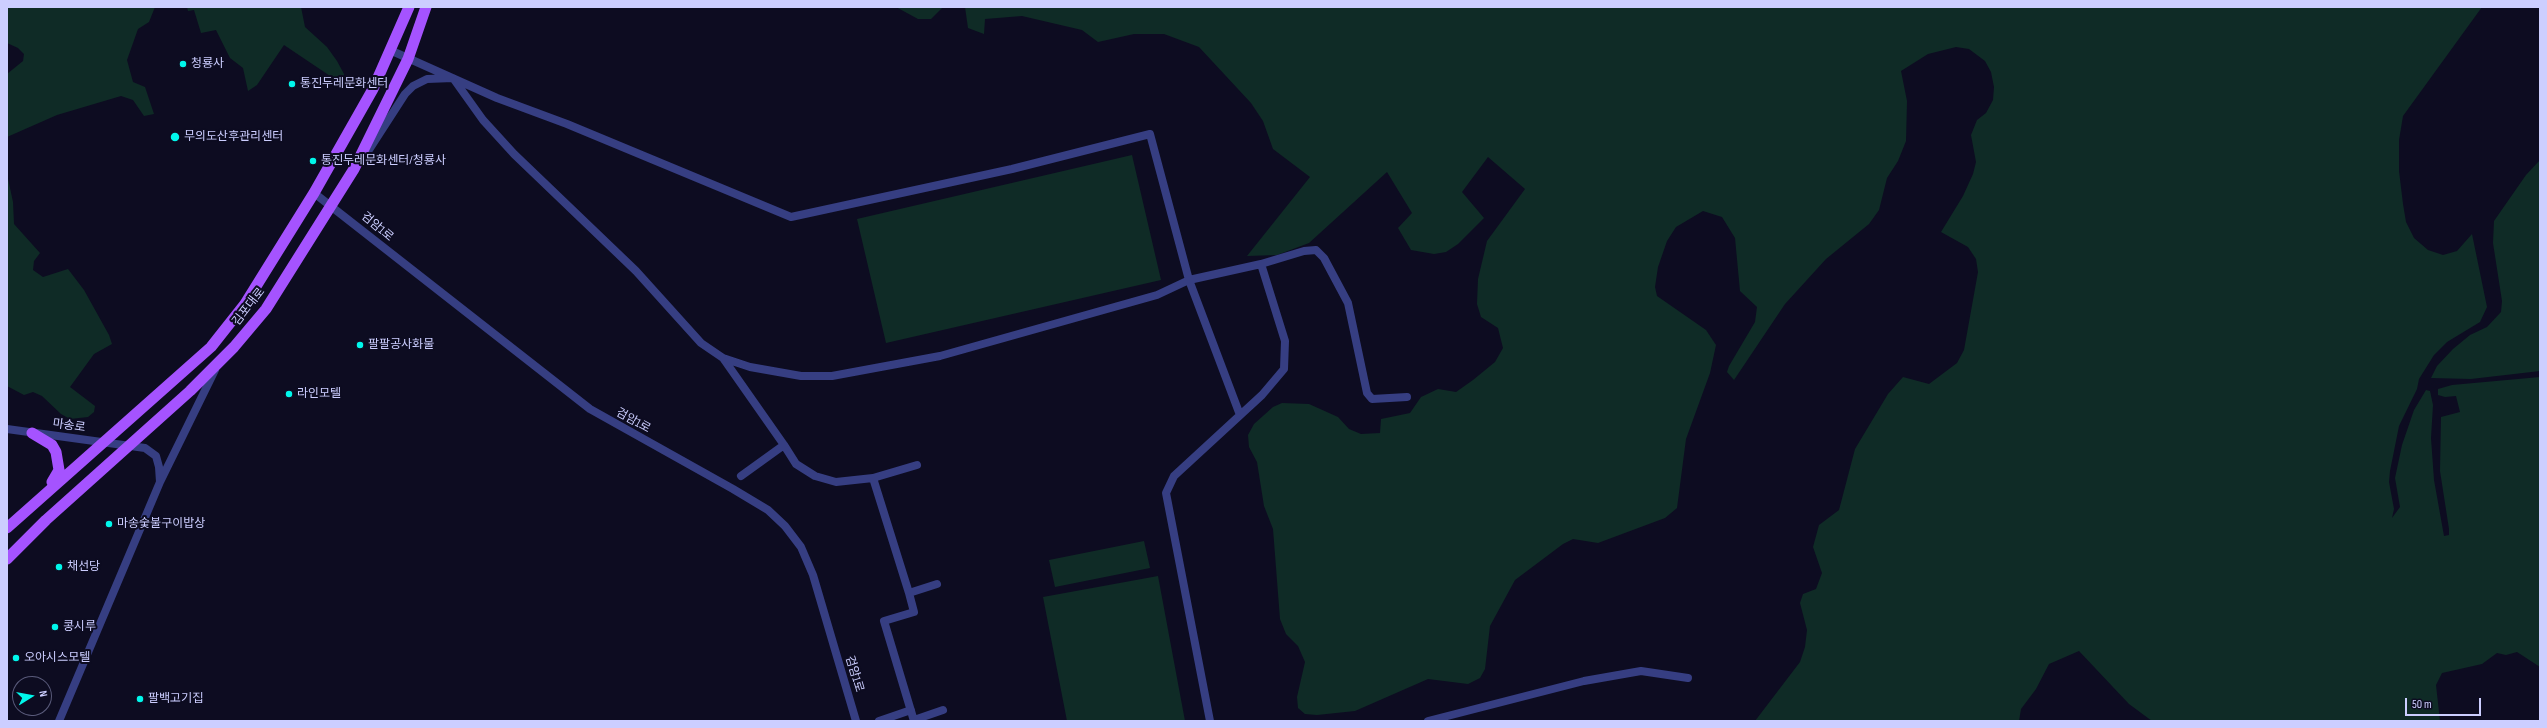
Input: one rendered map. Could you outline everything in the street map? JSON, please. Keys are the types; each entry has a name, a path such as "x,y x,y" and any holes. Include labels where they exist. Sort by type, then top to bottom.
{"main road":[{"name":"김포대로","path":"7,528 48,490 211,347 245,304 314,193 373,89 392,51 409,7"},
{"name":"김포대로","path":"7,559 128,445 190,391 221,360 266,309 354,169 408,59 426,7"},
{"path":"32,433 52,445 59,461 59,470 48,490"}],"street":[{"path":"392,51 453,78 791,217 1012,169 1150,134 1189,280 1240,415"},
{"path":"354,169 374,145 404,94 413,86 427,79 453,78"},
{"path":"453,78 483,120 514,154 636,271 701,343 723,358 750,367 800,376 832,376 940,356 1157,295 1189,280 1261,264 1304,251 1316,250 1324,258 1348,304 1367,393 1372,399 1407,397"},
{"name":"검암1로","path":"314,193 590,409 733,489 768,510 785,526 801,547 813,576 856,721"},
{"path":"1210,721 1166,493 1174,476 1270,386 1284,369 1285,341 1261,264"},
{"path":"723,358 796,464 815,476 836,482 873,478 917,465"},
{"path":"60,721 160,482 194,408 221,360"},
{"name":"마송로","path":"7,429 145,448 156,456 160,482"},
{"path":"741,476 784,445"},
{"path":"873,478 914,612 884,621 914,720 943,710"},
{"path":"908,593 937,584"},
{"path":"1428,721 1584,681 1641,671 1688,678"},
{"path":"880,721 911,710"}],"green space":[{"path":"7,7 155,7 149,22 138,29 127,60 133,82 145,87 154,114 144,116 133,100 121,96 57,115 7,137 7,74 23,61 24,54 18,48 7,43"},
{"path":"187,7 301,7 305,27 327,47 337,61 344,74 345,86 284,45 257,85 248,91 243,68 230,58 216,30 201,33 194,10 188,11"},
{"path":"896,7 943,7 931,19 918,19"},
{"path":"965,7 2482,7 2403,116 2399,140 2399,171 2406,222 2414,238 2428,250 2443,255 2457,251 2472,234 2487,307 2480,322 2447,342 2434,355 2419,379 2417,389 2399,426 2390,471 2389,482 2394,509 2392,518 2400,507 2395,478 2402,445 2414,410 2426,390 2430,391 2433,405 2431,438 2434,480 2444,536 2449,535 2449,529 2440,471 2441,417 2460,412 2456,396 2445,397 2438,395 2438,389 2452,385 2540,377 2540,667 2517,652 2506,655 2497,653 2482,664 2442,673 2436,685 2440,721 2152,721 2129,704 2079,651 2049,664 2036,689 2021,709 2019,721 1755,721 1800,662 1805,647 1807,630 1800,603 1803,594 1816,589 1822,573 1813,547 1819,525 1839,510 1855,449 1888,394 1903,377 1929,384 1957,363 1964,350 1978,272 1976,259 1968,247 1941,232 1963,196 1973,174 1976,162 1971,135 1977,120 1986,113 1993,100 1994,87 1991,72 1985,61 1969,49 1956,47 1928,54 1901,71 1907,101 1906,141 1898,161 1887,178 1879,210 1869,224 1826,259 1785,304 1734,380 1727,372 1755,322 1757,307 1740,291 1735,238 1722,217 1703,211 1676,227 1667,241 1658,267 1655,287 1657,296 1706,330 1716,345 1710,373 1686,439 1677,508 1665,518 1598,543 1573,539 1563,544 1515,580 1490,626 1485,669 1480,678 1468,684 1428,679 1355,711 1317,715 1305,714 1298,708 1297,697 1305,662 1298,646 1286,634 1280,619 1273,529 1264,506 1257,462 1249,447 1248,435 1254,424 1273,407 1282,403 1309,404 1338,417 1349,429 1361,434 1380,433 1381,419 1410,413 1421,397 1438,389 1456,392 1495,362 1503,348 1498,328 1481,317 1477,304 1478,279 1487,241 1525,189 1488,157 1462,192 1484,218 1458,244 1446,252 1434,254 1411,250 1398,228 1412,213 1387,172 1309,243 1277,255 1247,256 1310,177 1273,149 1263,121 1251,103 1199,47 1164,34 1134,34 1098,42 1082,30 1022,16 985,19 984,34 968,28"},
{"path":"1132,155 1161,280 886,343 857,219"},
{"path":"2540,160 2540,371 2471,379 2431,378 2437,366 2453,349 2470,335 2487,327 2501,312 2502,301 2493,243 2494,221 2526,175"},
{"path":"7,174 13,202 14,224 40,253 34,261 33,270 43,277 68,269 84,290 109,335 112,344 94,354 70,387 95,406 94,412 88,417 70,419 61,414 42,396 33,392 24,395 7,386"},
{"path":"1144,541 1150,568 1055,587 1049,560"},
{"path":"1158,576 1185,721 1067,721 1043,597"}],"place":[{"name":"청룡사","path":"183,64"},
{"name":"통진두레문화센터","path":"292,84"},
{"name":"무의도산후관리센터","path":"175,137"},
{"name":"통진두레문화센터/청룡사","path":"313,161"},
{"name":"팔팔공사화물","path":"360,345"},
{"name":"라인모텔","path":"289,394"},
{"name":"마송숯불구이밥상","path":"109,524"},
{"name":"채선당","path":"59,567"},
{"name":"콩시루","path":"55,627"},
{"name":"오아시스모텔","path":"16,658"},
{"name":"팔백고기집","path":"140,699"}]}
